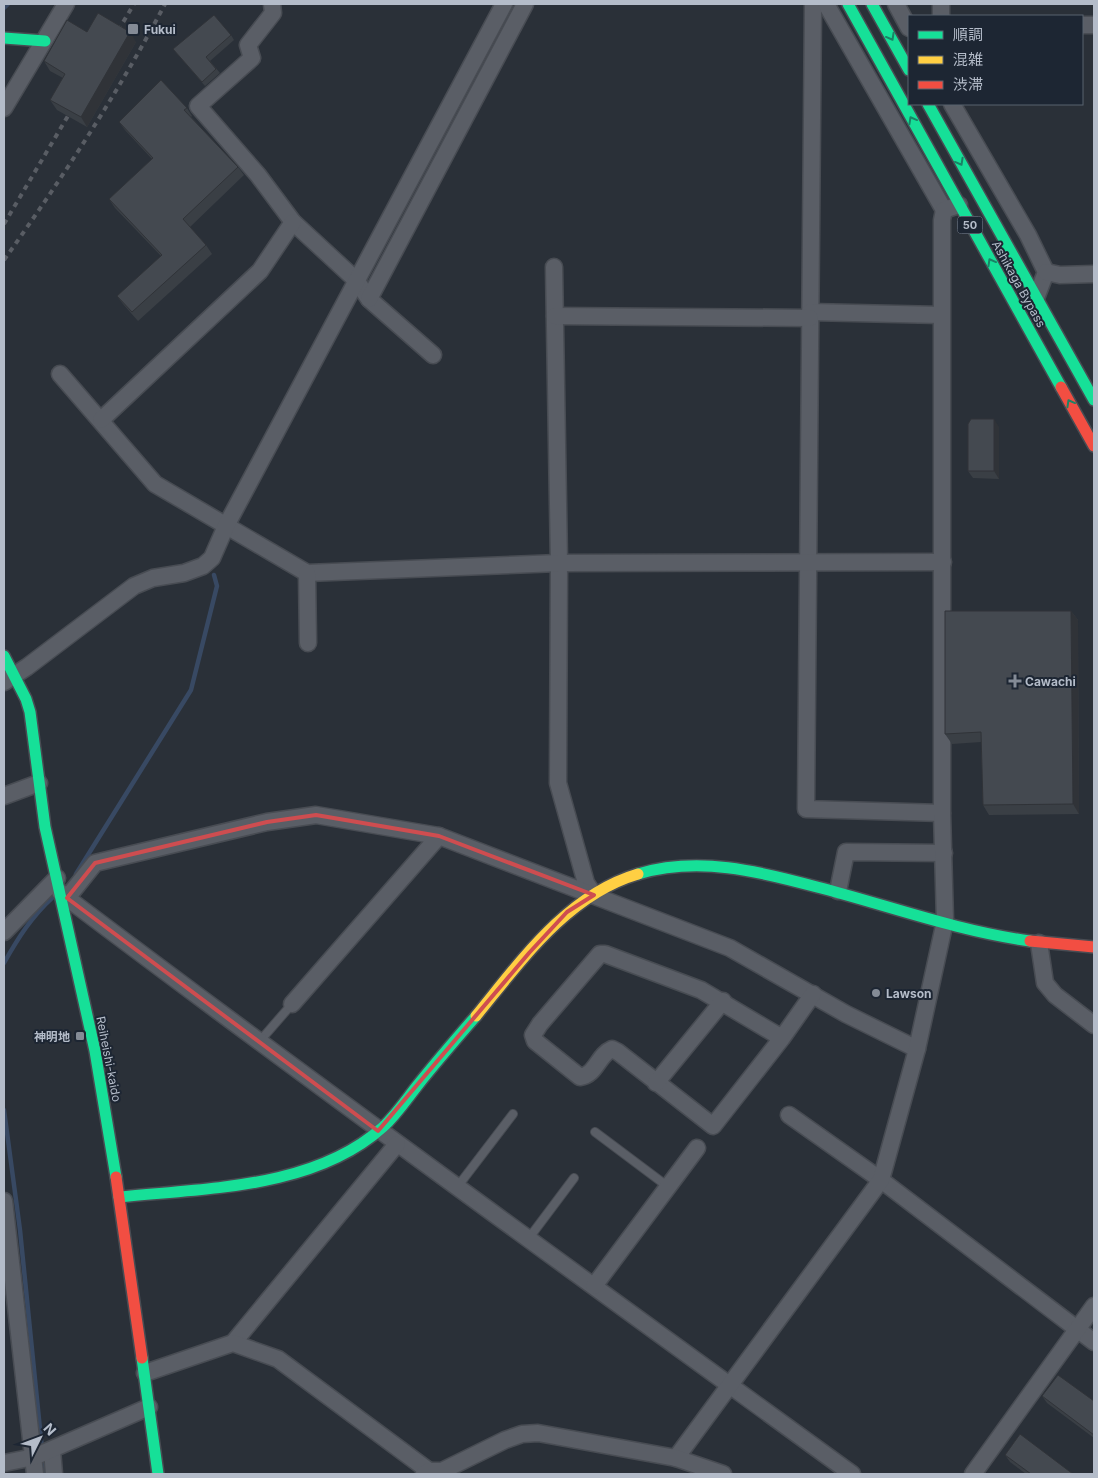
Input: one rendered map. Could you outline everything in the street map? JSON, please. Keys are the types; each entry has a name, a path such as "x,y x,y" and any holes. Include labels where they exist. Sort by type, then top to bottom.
{"main road":[{"name":"Ashikaga Bypass","path":"848,4 952,208 1094,446"},
{"path":"872,4 908,68"},
{"path":"4,38 45,40"},
{"name":"Ashikaga Bypass","path":"929,105 1094,400"},
{"name":"Reiheishi-kaido","path":"4,656 9,678 30,712 45,827 60,887 95,1051 119,1197 158,1474"},
{"path":"119,1197 240,1183 295,1172 330,1161 378,1131 529,953 567,912 617,880 645,871 698,864 730,865 838,891 945,921 1039,944 1094,947"}],"street":[{"path":"4,108 66,4"},
{"path":"272,4 273,13 248,45 252,58 198,106 258,175 293,222 356,280 369,299 433,355"},
{"path":"9,678 27,667 121,593 153,578 184,573 203,566 212,558 226,526 504,4"},
{"path":"369,299 525,4"},
{"path":"813,4 806,562 806,809 942,813"},
{"path":"676,1458 881,1180 917,1049 945,921 942,813 941,315 942,220 952,208 826,4"},
{"path":"896,4 908,26"},
{"path":"953,105 1046,272 1060,275 1094,274"},
{"path":"101,420 260,271 293,222"},
{"path":"554,268 559,563 558,782 586,883 594,895"},
{"path":"1036,298 1046,272"},
{"path":"554,316 941,315"},
{"path":"60,374 155,484 307,573 559,563 942,562"},
{"path":"307,573 308,644"},
{"path":"4,796 39,783"},
{"path":"5,935 60,887 96,863 267,822 316,814 439,836 730,948 846,1014 917,1049"},
{"path":"292,1004 439,836"},
{"path":"838,891 846,852 944,854"},
{"path":"60,887 259,1042 378,1131 530,1238 852,1474"},
{"path":"1039,944 1045,983 1055,995 1094,1025"},
{"path":"782,1038 723,1001 693,986 605,954 600,954 540,1024 533,1035 535,1041 580,1077 586,1076 612,1049 713,1126 782,1038 813,994"},
{"path":"656,1083 723,1001"},
{"path":"789,1115 881,1180 1094,1342"},
{"path":"145,1373 233,1343 397,1144"},
{"path":"594,1286 697,1148"},
{"path":"4,1201 43,1454 54,1474"},
{"path":"973,1474 1094,1306"},
{"path":"233,1343 278,1359 434,1473 505,1440 522,1434 538,1432 676,1458 723,1474"},
{"path":"4,1463 43,1454 149,1407"},
{"path":"35,1474 43,1454"}],"lane":[{"path":"259,1042 292,1004"},
{"path":"458,1186 514,1114"},
{"path":"595,1132 668,1186"},
{"path":"530,1238 574,1178"}],"highlighted area":[{"path":"316,815 439,836 594,895 567,912 529,953 378,1131 67,898 95,863 267,822"}],"building":[{"path":"98,13 130,32 81,117 50,100 65,74 44,61 67,20 87,32"},
{"path":"214,15 231,35 206,57 216,69 202,82 173,49"},
{"path":"161,80 187,108 184,110 238,167 183,219 206,245 132,312 117,296 162,255 109,199 153,158 119,122"},
{"path":"971,419 994,419 994,471 968,471 968,424"},
{"name":"Cawachi","path":"945,611 1071,611 1073,804 983,805 981,732 945,734"},
{"path":"1058,1375 1094,1401 1094,1435 1042,1396"},
{"path":"1020,1434 1073,1474 1031,1474 1005,1455"}],"waterway":[{"path":"4,8 8,4"},
{"path":"76,874 191,690 217,586 214,575"},
{"path":"4,963 26,928 53,897"},
{"path":"4,1110 20,1230 42,1449"},
{"path":"43,1457 44,1474"}],"railway":[{"path":"113,39 134,4"},
{"path":"4,260 89,134 165,4"},
{"path":"4,224 75,104"}],"traffic: fast":[{"path":"848,4 1061,387"},
{"path":"872,4 908,68"},
{"path":"4,38 45,41"},
{"path":"929,105 1094,400"},
{"path":"4,656 26,699 30,712 45,827 95,1051 116,1177"},
{"path":"638,874 683,866 705,866 750,871 817,887 976,931 1030,941"},
{"path":"119,1197 258,1182 292,1174 325,1163 355,1147 383,1127 476,1016"},
{"path":"142,1358 158,1474"}],"traffic: slow":[{"path":"476,1016 528,952 567,914 589,897 612,884 638,874"}],"traffic: jam":[{"path":"1061,387 1094,446"},
{"path":"1030,941 1094,947"},
{"path":"116,1177 142,1358"}],"place":[{"name":"Fukui","path":"133,29"},
{"name":"Cawachi","path":"1015,681"},
{"name":"Lawson","path":"876,993"},
{"name":"神明地","path":"80,1036"}]}
